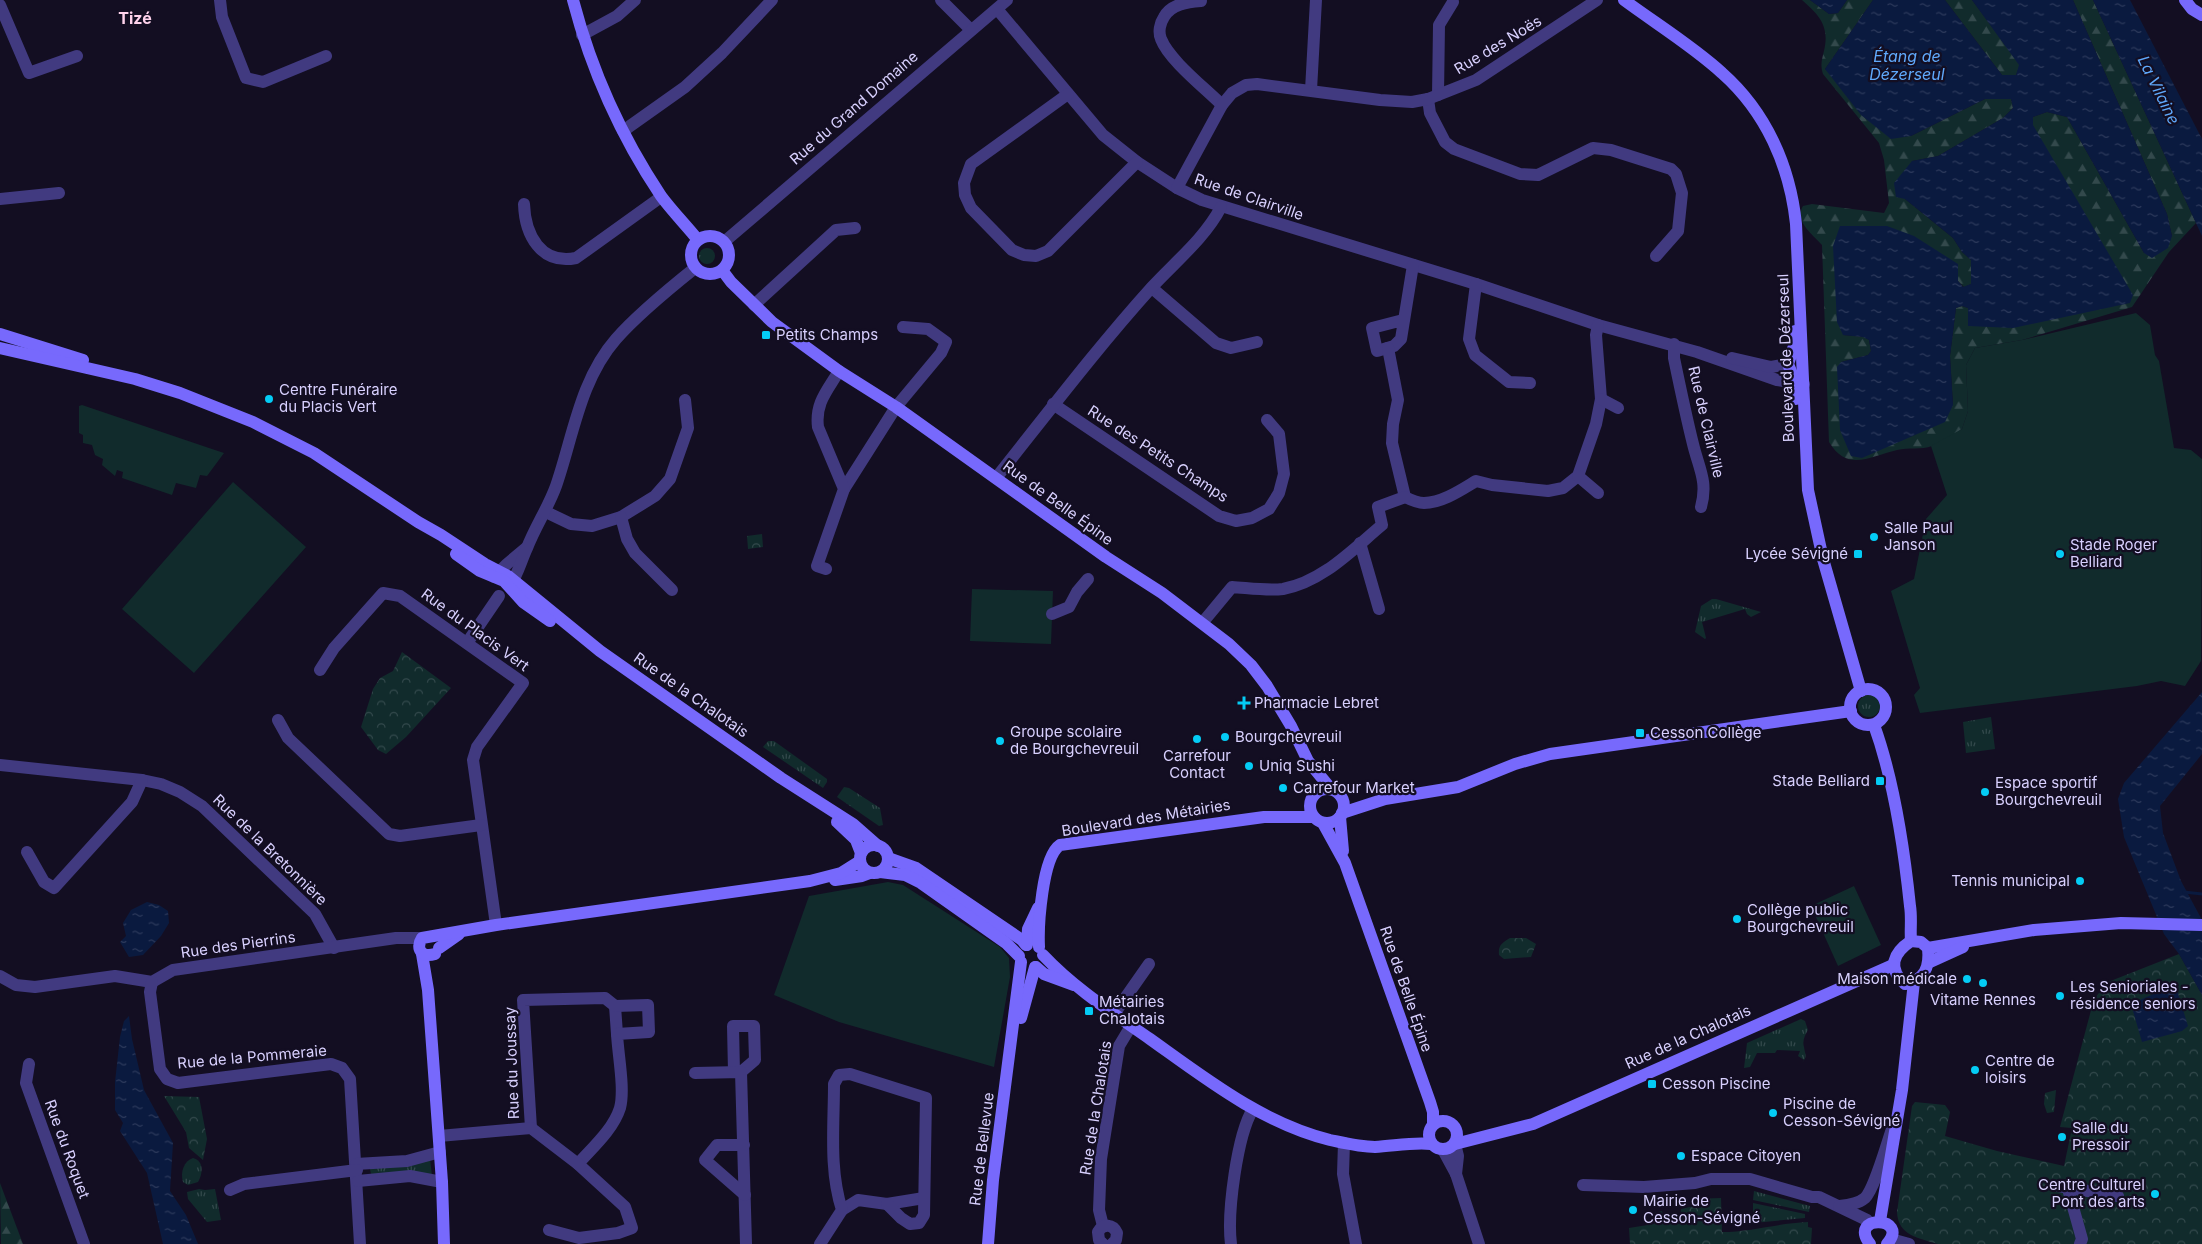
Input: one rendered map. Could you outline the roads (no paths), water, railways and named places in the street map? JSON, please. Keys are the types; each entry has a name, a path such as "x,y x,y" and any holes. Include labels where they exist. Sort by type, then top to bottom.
{"street":[{"path":"220,0 222,17 246,78 263,82 326,56"},
{"path":"573,0 582,36 623,131 662,196 698,240"},
{"path":"582,36 617,16 635,0"},
{"path":"623,131 685,86 722,53 772,0"},
{"path":"941,0 971,30"},
{"name":"Rue du Grand Domaine","path":"724,242 1007,0"},
{"path":"1311,90 1316,0"},
{"name":"Rue des Noës","path":"1177,188 1222,105 1232,93 1246,86 1257,84 1380,100 1412,102 1433,97 1476,80 1597,0"},
{"name":"Boulevard de Dézerseul","path":"1624,0 1722,72 1743,94 1761,118 1783,162 1794,203 1796,224 1800,384 1808,490 1823,559 1861,691"},
{"path":"2185,0 2192,9 2202,15"},
{"path":"1201,1 1186,2 1167,11 1160,23 1160,37 1167,51 1222,105"},
{"name":"Rue des Noës","path":"1453,2 1439,25 1430,113 1445,142 1454,149 1520,174 1538,174 1592,148 1611,150 1671,169 1676,174 1682,193 1678,231 1656,256"},
{"path":"0,5 30,73 77,56"},
{"name":"Rue de Clairville","path":"997,9 1103,135 1137,162 1177,188 1221,208 1476,284 1598,325 1674,344 1750,372 1800,384"},
{"path":"1068,94 971,164 964,182 965,195 971,208 1012,250 1024,255 1036,256 1048,251 1137,162"},
{"path":"0,199 59,193"},
{"path":"524,204 527,229 548,255 562,261 576,258 662,196"},
{"path":"996,478 1053,404 1152,288 1214,222 1221,208"},
{"name":"Boulevard de Dézerseul","path":"1796,224 1795,343 1788,364 1800,384"},
{"path":"754,305 836,230 855,228"},
{"path":"709,236 716,237 724,242 729,255 722,270 711,275 700,272 695,268 692,262 691,250 698,240 709,236"},
{"path":"1403,320 1372,328 1377,351 1394,346 1401,339 1413,265"},
{"path":"512,583 526,548 546,512 556,486 579,407 601,361 616,339 695,268"},
{"name":"Rue de Belle Épine","path":"722,270 772,322 839,371 896,407 1106,557 1162,593 1229,644 1258,674 1292,726 1308,761 1330,789"},
{"path":"1476,284 1468,339 1475,355 1509,382 1530,383"},
{"path":"1152,288 1216,343 1230,348 1257,342"},
{"path":"1202,622 1232,587 1280,589 1317,577 1382,525 1378,507 1404,497 1425,504 1454,494 1476,481 1492,485 1548,491 1563,488 1578,476 1596,424 1601,399 1596,335 1598,325"},
{"path":"826,569 817,566 844,488 896,407 941,353 946,342 928,328 903,327"},
{"name":"Rue de la Chalotais","path":"0,334 217,406 286,438 346,472 418,522 512,583 584,638 781,778 853,824 878,846"},
{"name":"Rue de Clairville","path":"1674,344 1674,358 1693,447 1703,476 1705,494 1702,507"},
{"name":"Rue de la Chalotais","path":"0,348 135,379"},
{"path":"1388,348 1398,400 1393,424 1392,443 1404,497"},
{"name":"Rue de Clairville","path":"1698,352 1771,367 1788,364"},
{"path":"839,371 818,405 817,416 818,427 844,488"},
{"path":"1601,399 1618,408"},
{"path":"546,512 571,524 592,526 620,516 655,496 670,479 688,428 685,400"},
{"name":"Rue des Petits Champs","path":"1053,404 1219,516 1236,521 1252,518 1268,509 1280,493 1284,474 1279,434 1267,420"},
{"path":"1578,476 1598,493"},
{"path":"620,516 627,540 636,553 672,590"},
{"path":"1360,543 1379,609"},
{"path":"497,574 526,548"},
{"path":"1052,614 1069,607 1077,592 1088,579"},
{"name":"Rue du Placis Vert","path":"320,670 334,648 383,593 400,596 524,683 476,747 473,760 496,925"},
{"path":"467,643 499,596"},
{"path":"1861,691 1875,691 1884,698 1886,711 1883,717 1874,725 1862,724 1853,716 1851,711 1853,698 1861,691"},
{"path":"1385,800 1342,797 1330,789 1318,790 1311,798 1310,809 1318,820 1334,821 1341,815 1385,800 1458,786 1515,764 1550,754 1851,711"},
{"path":"278,720 288,738 389,834 400,836 481,826"},
{"path":"1874,725 1895,806 1911,909 1911,941 1897,954 1893,965 1896,977 1904,984 1914,982 1923,975 1930,962 1928,948 1921,942 1911,941"},
{"name":"Rue de Belle Épine","path":"1308,761 1311,798"},
{"name":"Rue de la Bretonnière","path":"0,765 142,780 167,787 202,806 315,914 334,948"},
{"name":"Rue de la Chalotais","path":"781,778 848,831 856,840 861,857"},
{"path":"27,852 44,882 54,888 132,802 142,780"},
{"path":"1341,815 1344,805 1342,797"},
{"name":"Boulevard des Métairies","path":"1029,952 1028,929 1042,899 1051,859 1055,849 1060,845 1264,817 1290,809 1311,798"},
{"name":"Rue de Belle Épine","path":"1341,815 1340,832 1345,863 1431,1107 1431,1127"},
{"name":"Boulevard des Métairies","path":"1264,817 1318,820"},
{"name":"Rue de Belle Épine","path":"1318,820 1345,863"},
{"path":"444,1244 442,1182 428,990 428,947 463,931 496,925 810,881 853,878 875,873 886,866 888,858 885,850 878,846 868,846 861,857 841,873 810,881"},
{"path":"861,857 862,867 875,873"},
{"name":"Rue de la Chalotais","path":"888,858 916,868 1001,928 1015,935 1029,952"},
{"name":"Rue de la Chalotais","path":"875,873 905,875 921,883 1001,940 1029,952 1131,1026 1252,1109 1307,1133 1344,1143 1375,1147 1395,1145 1437,1147"},
{"path":"1928,948 2034,930 2141,923 2202,925"},
{"name":"Rue des Pierrins","path":"152,982 173,970 396,938 428,947"},
{"path":"1930,962 1977,941"},
{"name":"Rue de la Chalotais","path":"1029,952 1026,967 1036,967 1044,974 1076,986"},
{"name":"Rue de Bellevue","path":"988,1244 993,1180 1010,1058 1029,952"},
{"path":"1114,1014 1149,964"},
{"name":"Rue de la Chalotais","path":"1455,1144 1533,1124 1893,965"},
{"name":"Rue de Bellevue","path":"1010,1058 1036,967"},
{"path":"0,976 16,985 35,987 114,976 152,982"},
{"name":"Rue de la Pommeraie","path":"152,982 150,992 160,1069 167,1079 178,1083 331,1064 342,1068 350,1079 360,1244"},
{"path":"1870,1244 1865,1234 1875,1222 1902,1090 1914,982"},
{"name":"Rue du Joussay","path":"531,1128 523,1000 605,998 615,1006 648,1005 649,1032 617,1034"},
{"path":"578,1164 612,1124 620,1107 621,1093 615,1006"},
{"name":"Rue de la Chalotais","path":"1104,1244 1099,1240 1098,1235 1103,1226 1099,1210 1101,1158 1119,1046 1131,1026"},
{"name":"Rue du Roquet","path":"29,1064 26,1083 84,1244"},
{"path":"696,1074 738,1072 744,1145 746,1244"},
{"path":"842,1210 836,1193 834,1166 834,1084 839,1075 850,1074 926,1098 924,1215 919,1223 910,1224 887,1204"},
{"path":"1231,1244 1236,1169 1246,1122 1252,1109"},
{"path":"1839,1206 1851,1205 1865,1198 1872,1187 1896,1119"},
{"path":"1456,1174 1458,1156 1455,1144 1457,1130 1453,1124 1444,1121 1431,1127 1429,1140 1437,1147 1456,1174 1479,1244"},
{"name":"Rue de la Chalotais","path":"1395,1145 1431,1127"},
{"name":"Rue du Joussay","path":"439,1136 531,1128 578,1164 625,1207 632,1228 618,1233 579,1238 549,1230"},
{"name":"Rue de la Chalotais","path":"1457,1130 1494,1135"},
{"path":"1344,1143 1343,1174 1356,1244"},
{"path":"1437,1147 1455,1144"},
{"path":"744,1145 717,1145 705,1160 745,1195"},
{"path":"230,1190 244,1184 357,1172 440,1152"},
{"path":"357,1172 410,1176 442,1182"},
{"path":"1583,1185 1644,1187 1695,1183 1712,1179 1750,1179 1812,1198 1819,1197 1867,1220 1890,1227 1889,1241 1909,1244"},
{"path":"2080,1244 2082,1239 2063,1187 2118,1196"},
{"path":"820,1244 842,1210 858,1200 887,1204 924,1198"},
{"path":"1103,1226 1110,1226 1116,1230 1117,1238 1112,1244"}],"water":[{"path":"1810,0 1847,0 1838,13 1829,14"},
{"name":"Étang de Dézerseul","path":"1873,0 1945,0 2002,75 2016,75 2019,65 1972,0 2073,0 2167,214 2172,236 2168,248 2152,258 2144,253 2067,117 2047,112 2033,117 2033,125 2133,295 2130,303 2013,328 1968,326 1968,308 1962,306 1956,308 1950,356 1953,405 1945,422 1862,458 1851,456 1840,430 1837,367 1841,362 1868,355 1871,351 1869,340 1863,337 1843,335 1837,322 1833,246 1840,226 1887,226 1914,236 1958,264 1958,281 1963,287 1971,284 1971,260 1962,252 1953,238 1905,199 1896,197 1894,183 1912,161 1938,156 2003,118 2013,108 2011,99 1985,99 1911,136 1891,139 1861,115 1825,69"},
{"name":"La Vilaine","path":"2093,0 2130,0 2202,139 2202,236"},
{"path":"2202,692 2202,754 2160,806 2163,833 2181,881 2202,920 2202,995 2179,954 2164,934 2124,837 2118,799 2124,783"},
{"path":"147,902 159,905 168,911 169,923 161,936 143,955 129,957 120,942 126,936 123,923 131,910"},
{"path":"2167,988 2177,990 2188,1026 2182,1031 2142,1042 2131,1004"},
{"path":"129,1016 132,1039 144,1090 173,1143 170,1191 186,1215 198,1244 163,1244 147,1173 120,1131 123,1123 115,1110 115,1082 120,1037 124,1021"}],"waterway":[{"path":"2184,892 2202,894"}],"place":[{"name":"Petits Champs","path":"766,335"},
{"name":"Centre Funéraire du Placis Vert","path":"269,399"},
{"name":"Salle Paul Janson","path":"1874,537"},
{"name":"Lycée Sévigné","path":"1858,554"},
{"name":"Stade Roger Belliard","path":"2060,554"},
{"name":"Pharmacie Lebret","path":"1244,703"},
{"name":"Cesson Collège","path":"1640,733"},
{"name":"Bourgchevreuil","path":"1225,737"},
{"name":"Carrefour Contact","path":"1197,739"},
{"name":"Groupe scolaire de Bourgchevreuil","path":"1000,741"},
{"name":"Uniq Sushi","path":"1249,766"},
{"name":"Stade Belliard","path":"1880,781"},
{"name":"Carrefour Market","path":"1283,788"},
{"name":"Espace sportif Bourgchevreuil","path":"1985,792"},
{"name":"Tennis municipal","path":"2080,881"},
{"name":"Collège public Bourgchevreuil","path":"1737,919"},
{"name":"Maison médicale","path":"1967,979"},
{"name":"Vitame Rennes","path":"1983,983"},
{"name":"Les Senioriales - résidence seniors","path":"2060,996"},
{"name":"Métairies Chalotais","path":"1089,1011"},
{"name":"Centre de loisirs","path":"1975,1070"},
{"name":"Cesson Piscine","path":"1652,1084"},
{"name":"Piscine de Cesson-Sévigné","path":"1773,1113"},
{"name":"Salle du Pressoir","path":"2062,1137"},
{"name":"Espace Citoyen","path":"1681,1156"},
{"name":"Centre Culturel Pont des arts","path":"2155,1194"},
{"name":"Mairie de Cesson-Sévigné","path":"1633,1210"}],"district":[{"name":"Tizé","path":"135,18"}]}
